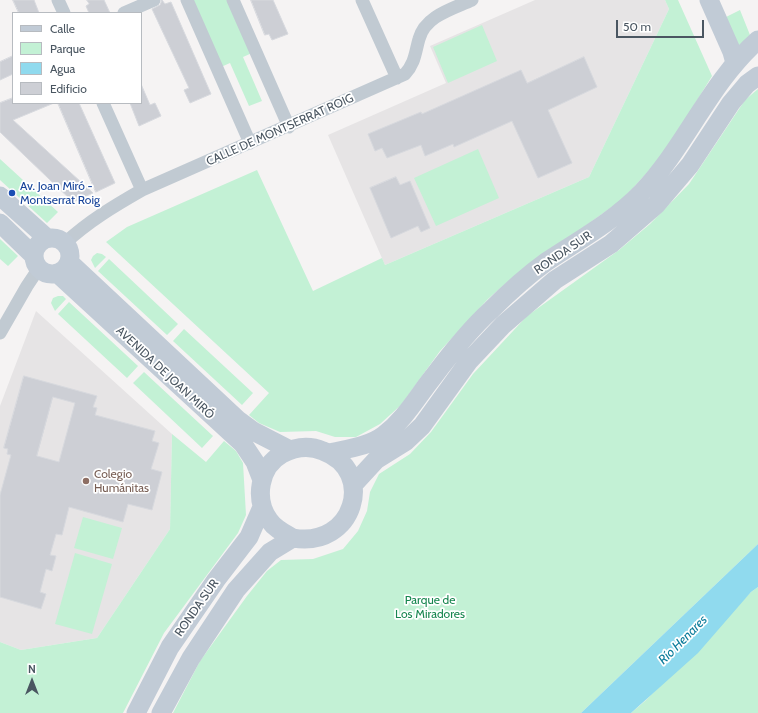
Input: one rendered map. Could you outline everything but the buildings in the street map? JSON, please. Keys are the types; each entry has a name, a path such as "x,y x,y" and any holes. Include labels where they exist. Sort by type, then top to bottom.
{"main road":[{"path":"709,0 732,52 734,63"},
{"name":"RONDA SUR","path":"330,453 369,443 382,436 397,424 410,409 453,350 491,309 545,263 598,229 642,192 673,154 734,63 758,40"},
{"name":"RONDA SUR","path":"352,485 376,460 405,442 422,426 469,361 503,325 555,280 612,244 656,205 690,165 731,103 747,84 758,76"},
{"path":"0,196 47,238"},
{"name":"AVENIDA DE JOAN MIRÓ","path":"0,223 49,274 63,268"},
{"path":"37,262 36,247 47,238 56,238 66,243 70,253 63,268"},
{"name":"AVENIDA DE JOAN MIRÓ","path":"63,268 238,420 253,431 290,450"},
{"name":"AVENIDA DE JOAN MIRÓ","path":"63,268 243,444 255,462 262,480"},
{"name":"RONDA SUR","path":"304,447 317,448 330,453 341,462 349,474 352,485 353,498 349,512 340,526 329,534 317,539 304,540 293,538 279,531 269,521 262,507 260,494 262,480 268,467 279,456 290,450 304,447"},
{"name":"RONDA SUR","path":"136,713 170,647 216,580 249,537 262,507"},
{"name":"RONDA SUR","path":"161,713 191,658 236,590 270,552 293,538"}],"street":[{"path":"58,0 64,12"},
{"path":"126,12 154,0"},
{"path":"187,0 250,143"},
{"path":"233,0 289,127"},
{"path":"362,0 397,78"},
{"name":"CALLE DE MONTSERRAT ROIG","path":"66,243 83,226 110,208 142,190 289,127 405,74 411,67 419,38 426,23 442,13 472,0"},
{"path":"103,104 142,190"},
{"path":"0,334 37,262"}],"shaded area":[{"path":"535,0 665,0 669,9 589,177 385,265 328,135 446,83 430,46"},
{"name":"Colegio Humánitas","path":"36,311 172,434 170,529 97,638 21,650 0,642 0,406"}],"green space":[{"path":"191,0 228,0 252,53 243,57 262,101 249,106 230,63 221,67"},
{"path":"665,0 678,0 712,76 664,154 620,201 506,283 488,299 440,351 401,405 380,424 356,437 335,437 316,431 280,432 259,423 249,415 269,393 106,242 127,227 257,170 313,291 382,258 385,265 589,177 669,9"},
{"path":"740,10 750,35 739,47 726,17"},
{"path":"482,25 497,61 448,83 433,47"},
{"name":"Parque de Los Miradores","path":"758,89 758,544 581,713 173,713 200,661 267,571 281,560 313,559 343,549 358,531 367,511 370,492 379,474 410,454 431,432 473,374 527,316 619,250 650,224 689,184 745,100"},
{"path":"478,149 499,198 436,226 414,178"},
{"path":"0,159 58,212 47,223 0,180"},
{"path":"0,239 18,256 8,266 0,259"},
{"path":"97,253 106,257 95,268 91,260"},
{"path":"109,259 178,324 167,335 98,271"},
{"path":"63,296 66,299 55,311 51,303 53,298"},
{"path":"69,302 138,366 127,378 58,314"},
{"path":"184,329 253,393 242,405 173,341"},
{"path":"144,372 213,436 202,448 133,383"},
{"path":"172,434 206,462 224,441 236,451 243,463 246,515 238,533 164,633 123,713 0,713 0,642 21,650 97,638 170,529"},
{"path":"83,517 122,528 113,559 74,548"},
{"path":"75,553 112,564 92,634 55,624"},
{"path":"758,587 758,713 631,713 645,701 751,592"}],"water":[{"name":"Río Henares","path":"758,544 758,587 751,592 698,653 631,713 581,713"}],"place":[{"name":"Av. Joan Miró - Montserrat Roig","path":"12,193"},
{"name":"Colegio Humánitas","path":"86,481"}]}
